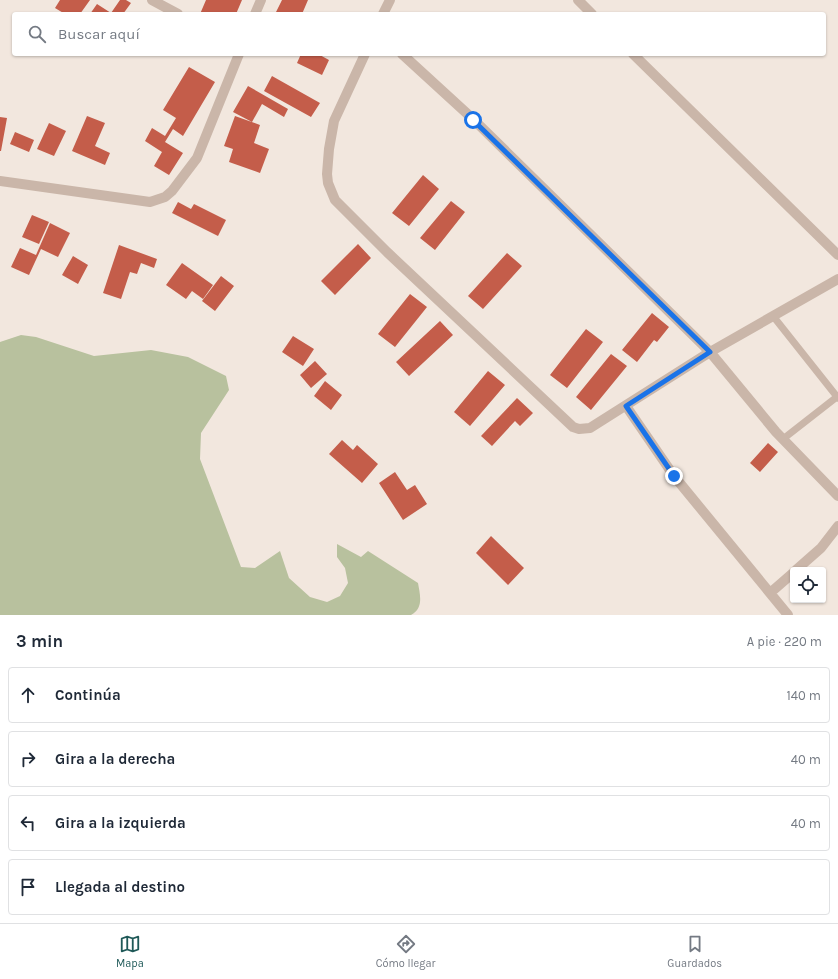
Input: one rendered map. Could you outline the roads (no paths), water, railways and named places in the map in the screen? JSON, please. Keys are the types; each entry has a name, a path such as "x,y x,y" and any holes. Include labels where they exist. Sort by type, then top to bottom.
{"street":[{"path":"152,0 174,12"},
{"path":"256,12 261,0"},
{"path":"385,12 390,0"},
{"path":"578,0 590,12"},
{"path":"0,181 150,202 165,197 179,184 196,158 238,56"},
{"path":"364,56 334,121 329,149 327,174 328,183 335,200 536,395 573,427 580,429 590,428 710,352 838,279"},
{"path":"404,56 473,120 710,352 783,439 838,496"},
{"path":"635,56 838,256"},
{"path":"626,406 674,476 788,615"},
{"path":"800,567 822,548 838,526"},
{"path":"770,593 790,576"}],"lane":[{"path":"772,316 838,397 783,439"}]}
